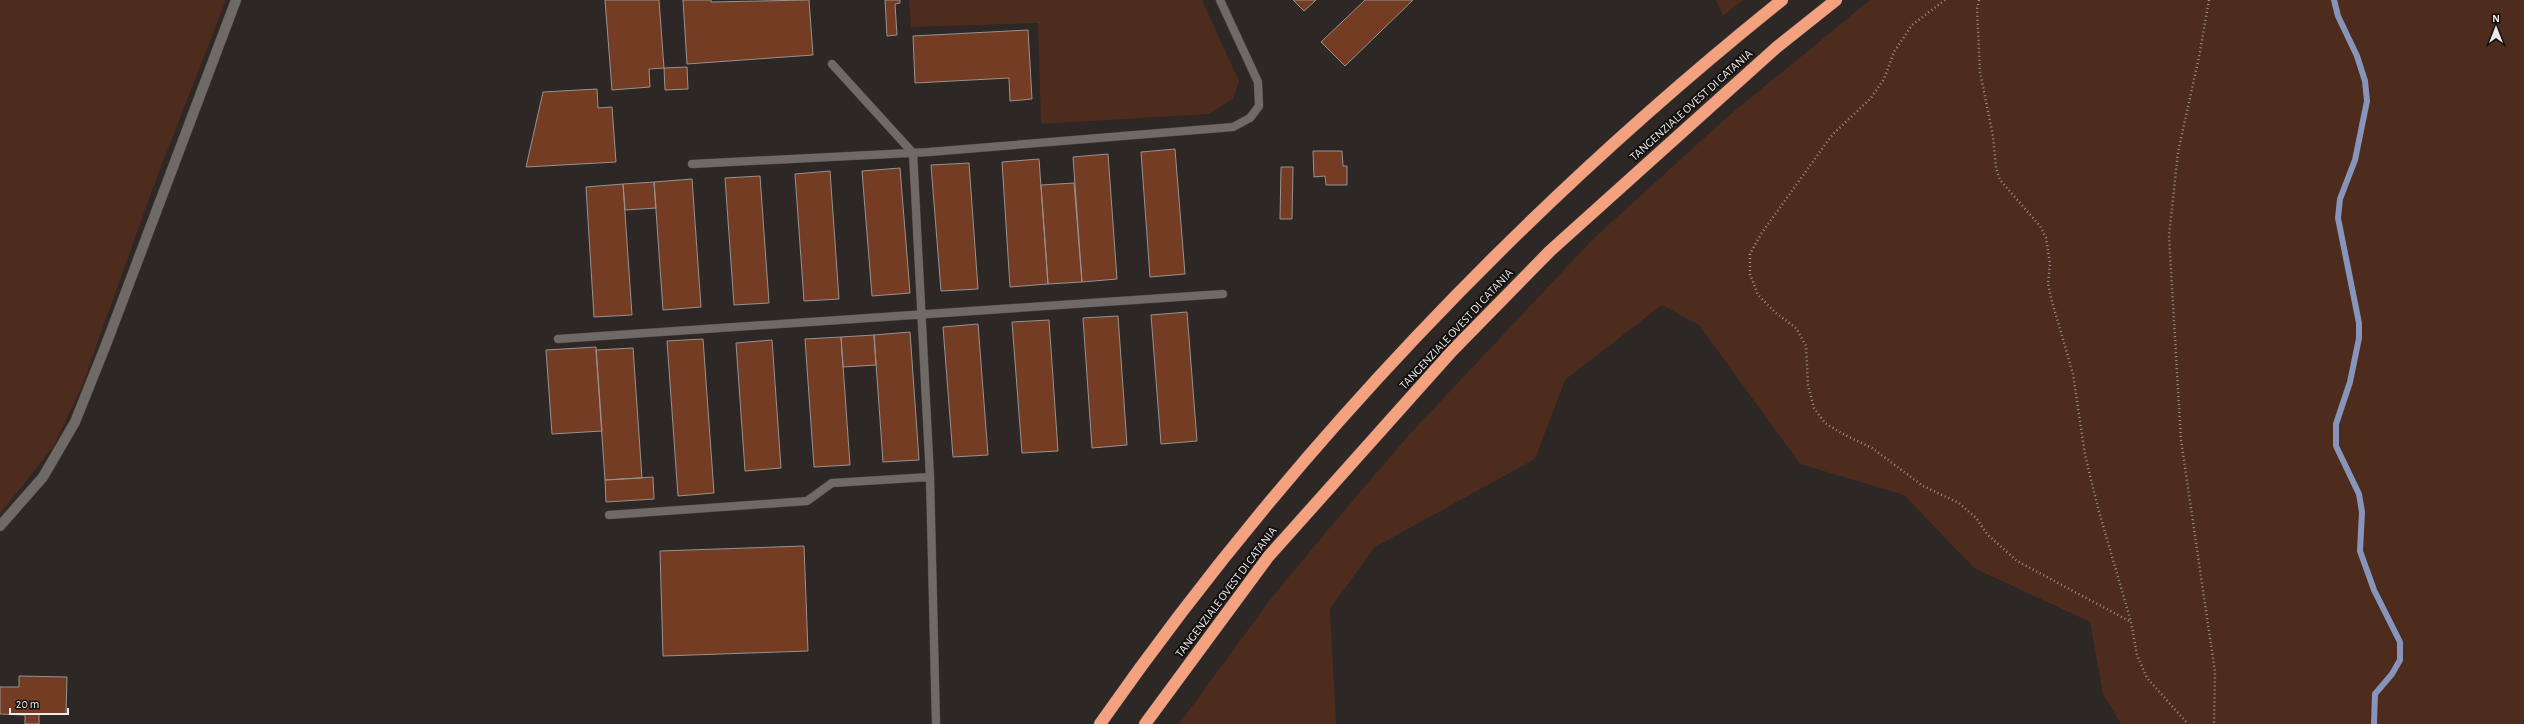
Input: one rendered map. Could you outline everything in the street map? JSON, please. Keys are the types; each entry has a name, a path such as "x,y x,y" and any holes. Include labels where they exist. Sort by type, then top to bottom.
{"highway":[{"name":"TANGENZIALE OVEST DI CATANIA","path":"1100,724 1240,538 1336,426 1427,326 1528,226 1626,135 1782,0"},
{"name":"TANGENZIALE OVEST DI CATANIA","path":"1145,724 1268,557 1452,351 1550,250 1771,52 1836,0"}],"street":[{"path":"0,526 43,477 74,422 107,342 236,0"}],"lane":[{"path":"692,164 913,153 1233,127 1250,118 1259,106 1258,82 1220,0"},
{"path":"832,64 913,153 930,477 936,724"},
{"path":"558,339 922,313 1223,294"},
{"path":"609,515 807,501 832,483 930,477"}],"path":[{"path":"1945,0 1912,25 1894,52 1884,79 1872,98 1832,135 1761,234 1750,254 1750,274 1758,294 1776,313 1796,328 1806,346 1810,391 1814,408 1825,423 1843,434 1872,448 1923,486 1959,503 1976,518 1988,535 2017,561 2131,622"},
{"path":"1979,0 1977,9 1980,72 1993,136 1996,168 2000,180 2036,220 2046,238 2050,264 2048,284 2073,374 2085,455 2098,508 2131,622 2137,655 2147,678 2188,724"},
{"path":"2208,0 2199,57 2178,152 2169,236 2181,440 2215,672 2214,724"}],"shaded area":[{"path":"0,0 226,0 154,185 82,386 54,446 0,514"},
{"path":"909,0 1202,0 1239,81 1233,99 1209,114 1041,124 1038,23 911,27"},
{"path":"1716,0 1743,0 1723,16"},
{"path":"1870,0 2524,0 2524,724 2121,724 2103,694 2090,622 1974,568 1904,495 1800,464 1699,325 1662,305 1565,380 1535,459 1375,547 1330,609 1336,724 1179,724 1272,597 1407,437 1594,238 1726,118"}],"building":[{"path":"605,0 659,0 664,68 649,69 650,87 612,90"},
{"path":"683,0 711,0 711,2 809,0 813,55 687,64"},
{"path":"885,0 900,0 900,3 895,4 897,35 887,36"},
{"path":"1293,0 1316,0 1304,11"},
{"path":"1365,0 1413,0 1345,66 1321,42"},
{"path":"1028,30 1032,99 1010,101 1009,78 915,83 913,36"},
{"path":"687,67 688,89 665,90 664,68"},
{"path":"597,89 598,108 612,107 616,162 526,167 543,92"},
{"path":"1175,149 1185,274 1150,277 1141,152"},
{"path":"1313,151 1342,151 1343,166 1347,166 1347,185 1326,185 1325,176 1314,177"},
{"path":"1108,154 1117,279 1082,282 1073,157"},
{"path":"1039,159 1048,284 1010,287 1002,162"},
{"path":"969,163 978,289 941,291 931,165"},
{"path":"1281,167 1293,167 1292,219 1280,219"},
{"path":"900,168 910,293 872,296 862,171"},
{"path":"830,171 839,299 804,301 795,174"},
{"path":"760,176 769,303 734,305 725,178"},
{"path":"692,179 701,307 663,310 654,182"},
{"path":"654,182 656,208 625,210 623,184"},
{"path":"1074,183 1082,282 1048,284 1041,185"},
{"path":"623,184 632,315 594,317 586,187"},
{"path":"1187,312 1197,441 1161,444 1151,315"},
{"path":"1118,316 1127,445 1092,448 1083,318"},
{"path":"1049,320 1058,451 1022,453 1012,322"},
{"path":"978,324 988,455 953,457 943,327"},
{"path":"910,332 919,460 883,462 874,335"},
{"path":"874,335 876,365 843,367 841,337"},
{"path":"841,337 850,465 814,467 805,339"},
{"path":"703,339 714,493 678,496 667,341"},
{"path":"772,340 781,468 745,471 736,343"},
{"path":"596,347 602,431 552,434 546,350"},
{"path":"633,348 642,478 605,480 596,350"},
{"path":"653,477 654,499 606,502 605,480"},
{"path":"804,546 808,651 663,656 660,551"},
{"path":"19,676 67,677 66,714 39,714 39,724 25,724 25,715 0,714 0,687 19,687"}],"waterway":[{"path":"2334,0 2338,16 2357,56 2365,81 2367,101 2355,160 2340,199 2338,218 2359,323 2359,338 2350,382 2336,424 2336,446 2359,494 2362,512 2360,551 2374,590 2400,642 2400,660 2392,674 2375,694 2374,724"}]}
